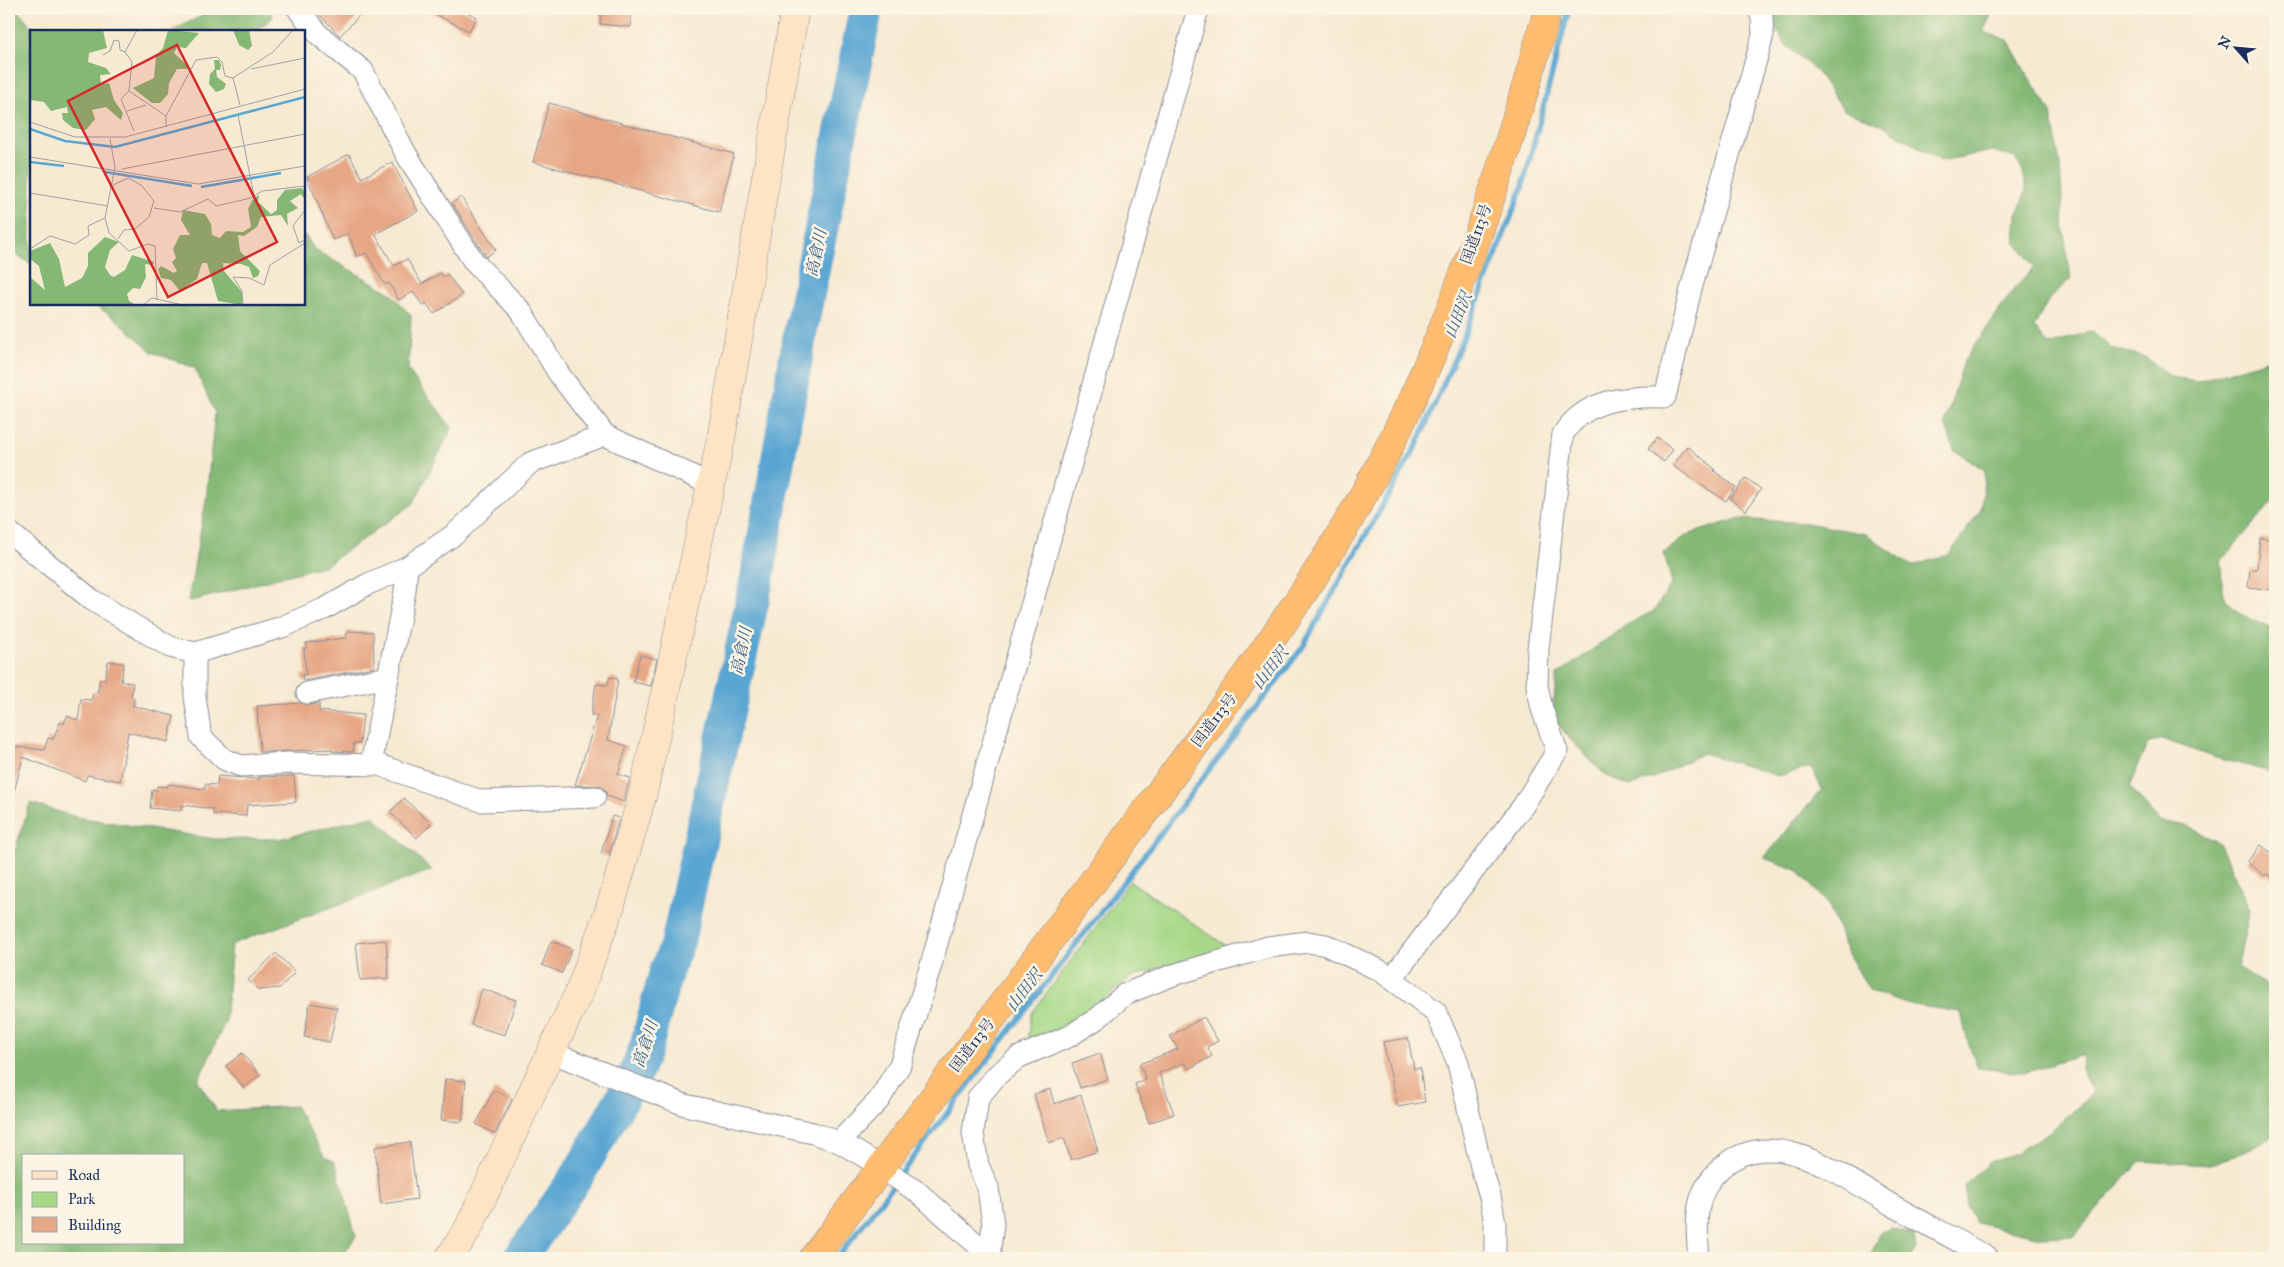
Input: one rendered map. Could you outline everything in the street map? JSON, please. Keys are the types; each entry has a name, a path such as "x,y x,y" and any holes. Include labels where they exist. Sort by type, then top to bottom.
{"highway":[{"name":"国道113号","path":"813,1258 1244,679 1327,556 1384,457 1435,346 1484,216 1548,9"}],"street":[{"path":"298,9 318,34 364,71 406,154 474,262 521,311 559,374 605,436 710,484"},
{"path":"449,1258 468,1229 580,990 607,918 643,793 723,430 795,9"},
{"path":"840,1142 879,1100 900,1065 931,965 1198,9"},
{"path":"1392,978 1523,806 1557,751 1542,709 1537,686 1538,649 1562,434 1571,421 1595,406 1609,400 1641,396 1664,397 1698,261 1762,35 1762,17 1758,9"},
{"path":"9,532 92,600 170,647 195,653 282,628 326,608 368,584 407,567 455,534 530,463 605,436"},
{"path":"372,764 405,592 407,567"},
{"path":"195,653 195,697 201,737 224,759 241,766 286,763 372,764 409,774 481,801 595,797"},
{"path":"306,693 388,677"},
{"path":"990,1257 994,1224 988,1188 978,1165 973,1132 978,1098 997,1075 1019,1057 1068,1037 1098,1018 1124,994 1173,975 1268,947 1308,942 1326,945 1348,954 1392,978 1436,1012 1458,1063 1481,1167 1490,1196 1495,1223 1495,1258"},
{"path":"550,1052 685,1105 813,1133 840,1142 919,1193 990,1257"},
{"path":"1699,1258 1696,1218 1698,1201 1707,1183 1734,1156 1752,1150 1773,1148 1792,1152 1825,1167 1988,1258"}],"green space":[{"path":"9,9 17,9 34,30 30,30 30,263 9,250"},
{"path":"215,9 268,9 273,17 257,30 174,30"},
{"path":"1766,9 1994,9 1983,32 2008,40 2051,112 2060,165 2064,234 2071,278 2049,299 2034,327 2049,345 2091,331 2111,348 2145,357 2171,377 2198,381 2275,356 2275,499 2221,561 2223,590 2226,600 2253,621 2275,627 2275,773 2213,757 2162,739 2148,744 2129,787 2160,821 2187,826 2219,843 2250,910 2237,967 2270,988 2275,1133 2261,1144 2210,1165 2140,1161 2074,1236 2041,1237 1976,1223 1967,1207 1964,1185 1991,1161 2014,1154 2051,1131 2093,1093 2082,1071 2083,1055 2024,1073 1978,1068 1967,1039 1961,1012 1913,1005 1870,991 1846,950 1829,905 1797,870 1764,858 1822,789 1811,767 1779,776 1703,753 1658,776 1630,786 1605,775 1568,737 1552,716 1557,675 1628,624 1654,611 1672,583 1664,553 1687,535 1737,519 1807,523 1866,534 1912,566 1949,555 1981,509 1985,470 1954,450 1945,423 1964,361 2014,289 2035,267 2015,242 2017,215 2026,191 2023,171 2015,158 1993,151 1941,161 1883,125 1844,110 1817,72 1785,44"},
{"path":"305,235 315,250 391,293 411,316 408,370 452,428 413,504 326,565 188,602 206,500 215,413 195,368 152,352 115,318 95,305 305,305"},
{"path":"30,803 76,817 215,839 279,839 373,816 432,870 232,944 225,1022 198,1081 217,1111 295,1106 324,1156 335,1162 356,1236 341,1258 9,1258 9,869"},
{"path":"1130,881 1228,947 1131,977 1090,1011 1062,1027 1028,1041 1032,1013"},
{"path":"1892,1228 1914,1235 1916,1249 1911,1258 1869,1258 1881,1232"}],"building":[{"path":"314,9 365,9 340,36"},
{"path":"425,9 461,9 477,17 469,31"},
{"path":"601,9 632,9 631,27 600,24"},
{"path":"549,103 734,154 719,212 533,162"},
{"path":"349,154 362,178 392,162 418,211 375,234 394,266 407,259 422,284 441,273 444,277 447,274 462,295 434,314 426,303 423,306 413,292 399,300 389,283 385,285 366,253 357,257 348,234 333,240 307,177"},
{"path":"461,197 496,250 486,257 452,203"},
{"path":"1657,438 1673,450 1664,462 1648,449"},
{"path":"1687,446 1715,469 1714,471 1736,487 1726,501 1673,466"},
{"path":"1746,478 1761,489 1746,511 1730,499"},
{"path":"2260,538 2275,540 2275,590 2248,587 2250,569 2257,569"},
{"path":"347,631 373,632 374,667 303,681 302,675 306,674 304,648 307,648 306,643 346,638"},
{"path":"640,655 657,659 651,686 633,682"},
{"path":"108,661 124,663 121,681 133,683 131,698 134,698 133,706 174,716 168,742 128,732 120,781 87,775 85,781 23,757 14,792 9,791 9,746 44,750 48,738 53,739 60,722 64,724 67,716 78,720 81,699 91,700 93,693 97,693 100,679 105,679"},
{"path":"610,677 618,679 608,740 627,746 618,774 630,778 624,802 607,796 605,790 600,786 575,785 597,716 591,715 596,684 607,685"},
{"path":"300,703 309,705 319,703 319,711 363,715 360,743 354,743 353,752 332,751 332,749 260,752 257,706"},
{"path":"218,776 259,779 259,777 294,776 296,802 247,805 246,816 213,814 213,809 182,805 181,811 150,808 152,790 156,790 157,786 168,787 168,784 205,789 205,784 217,785"},
{"path":"404,798 431,824 417,838 390,812"},
{"path":"612,816 619,818 609,856 601,854"},
{"path":"2261,845 2275,856 2275,880 2267,874 2265,876 2247,862"},
{"path":"386,940 389,978 360,980 356,943"},
{"path":"551,941 572,949 562,973 542,965"},
{"path":"276,953 295,972 280,988 258,990 248,980"},
{"path":"482,989 516,1000 505,1035 471,1025"},
{"path":"310,1003 337,1008 330,1042 304,1037"},
{"path":"1204,1017 1218,1041 1207,1047 1212,1056 1189,1069 1185,1063 1159,1073 1174,1114 1149,1123 1135,1084 1146,1080 1139,1064 1178,1049 1170,1036"},
{"path":"1408,1038 1414,1069 1420,1068 1425,1102 1398,1107 1383,1042"},
{"path":"242,1053 260,1075 244,1088 226,1066"},
{"path":"1100,1053 1108,1079 1080,1088 1072,1063"},
{"path":"445,1079 466,1081 462,1122 441,1120"},
{"path":"1050,1089 1054,1104 1081,1095 1098,1151 1071,1160 1064,1138 1049,1143 1034,1094"},
{"path":"494,1090 512,1099 495,1134 476,1124"},
{"path":"410,1142 417,1199 381,1204 375,1147"}],"waterway":[{"name":"高倉川","path":"520,1258 579,1173 634,1077 646,1047 666,972 678,941 756,584 803,318 866,9"},
{"name":"山田沢","path":"900,1175 1302,648 1418,443 1462,341 1522,189 1569,9"},
{"name":"山田沢","path":"837,1258 895,1183"}]}
